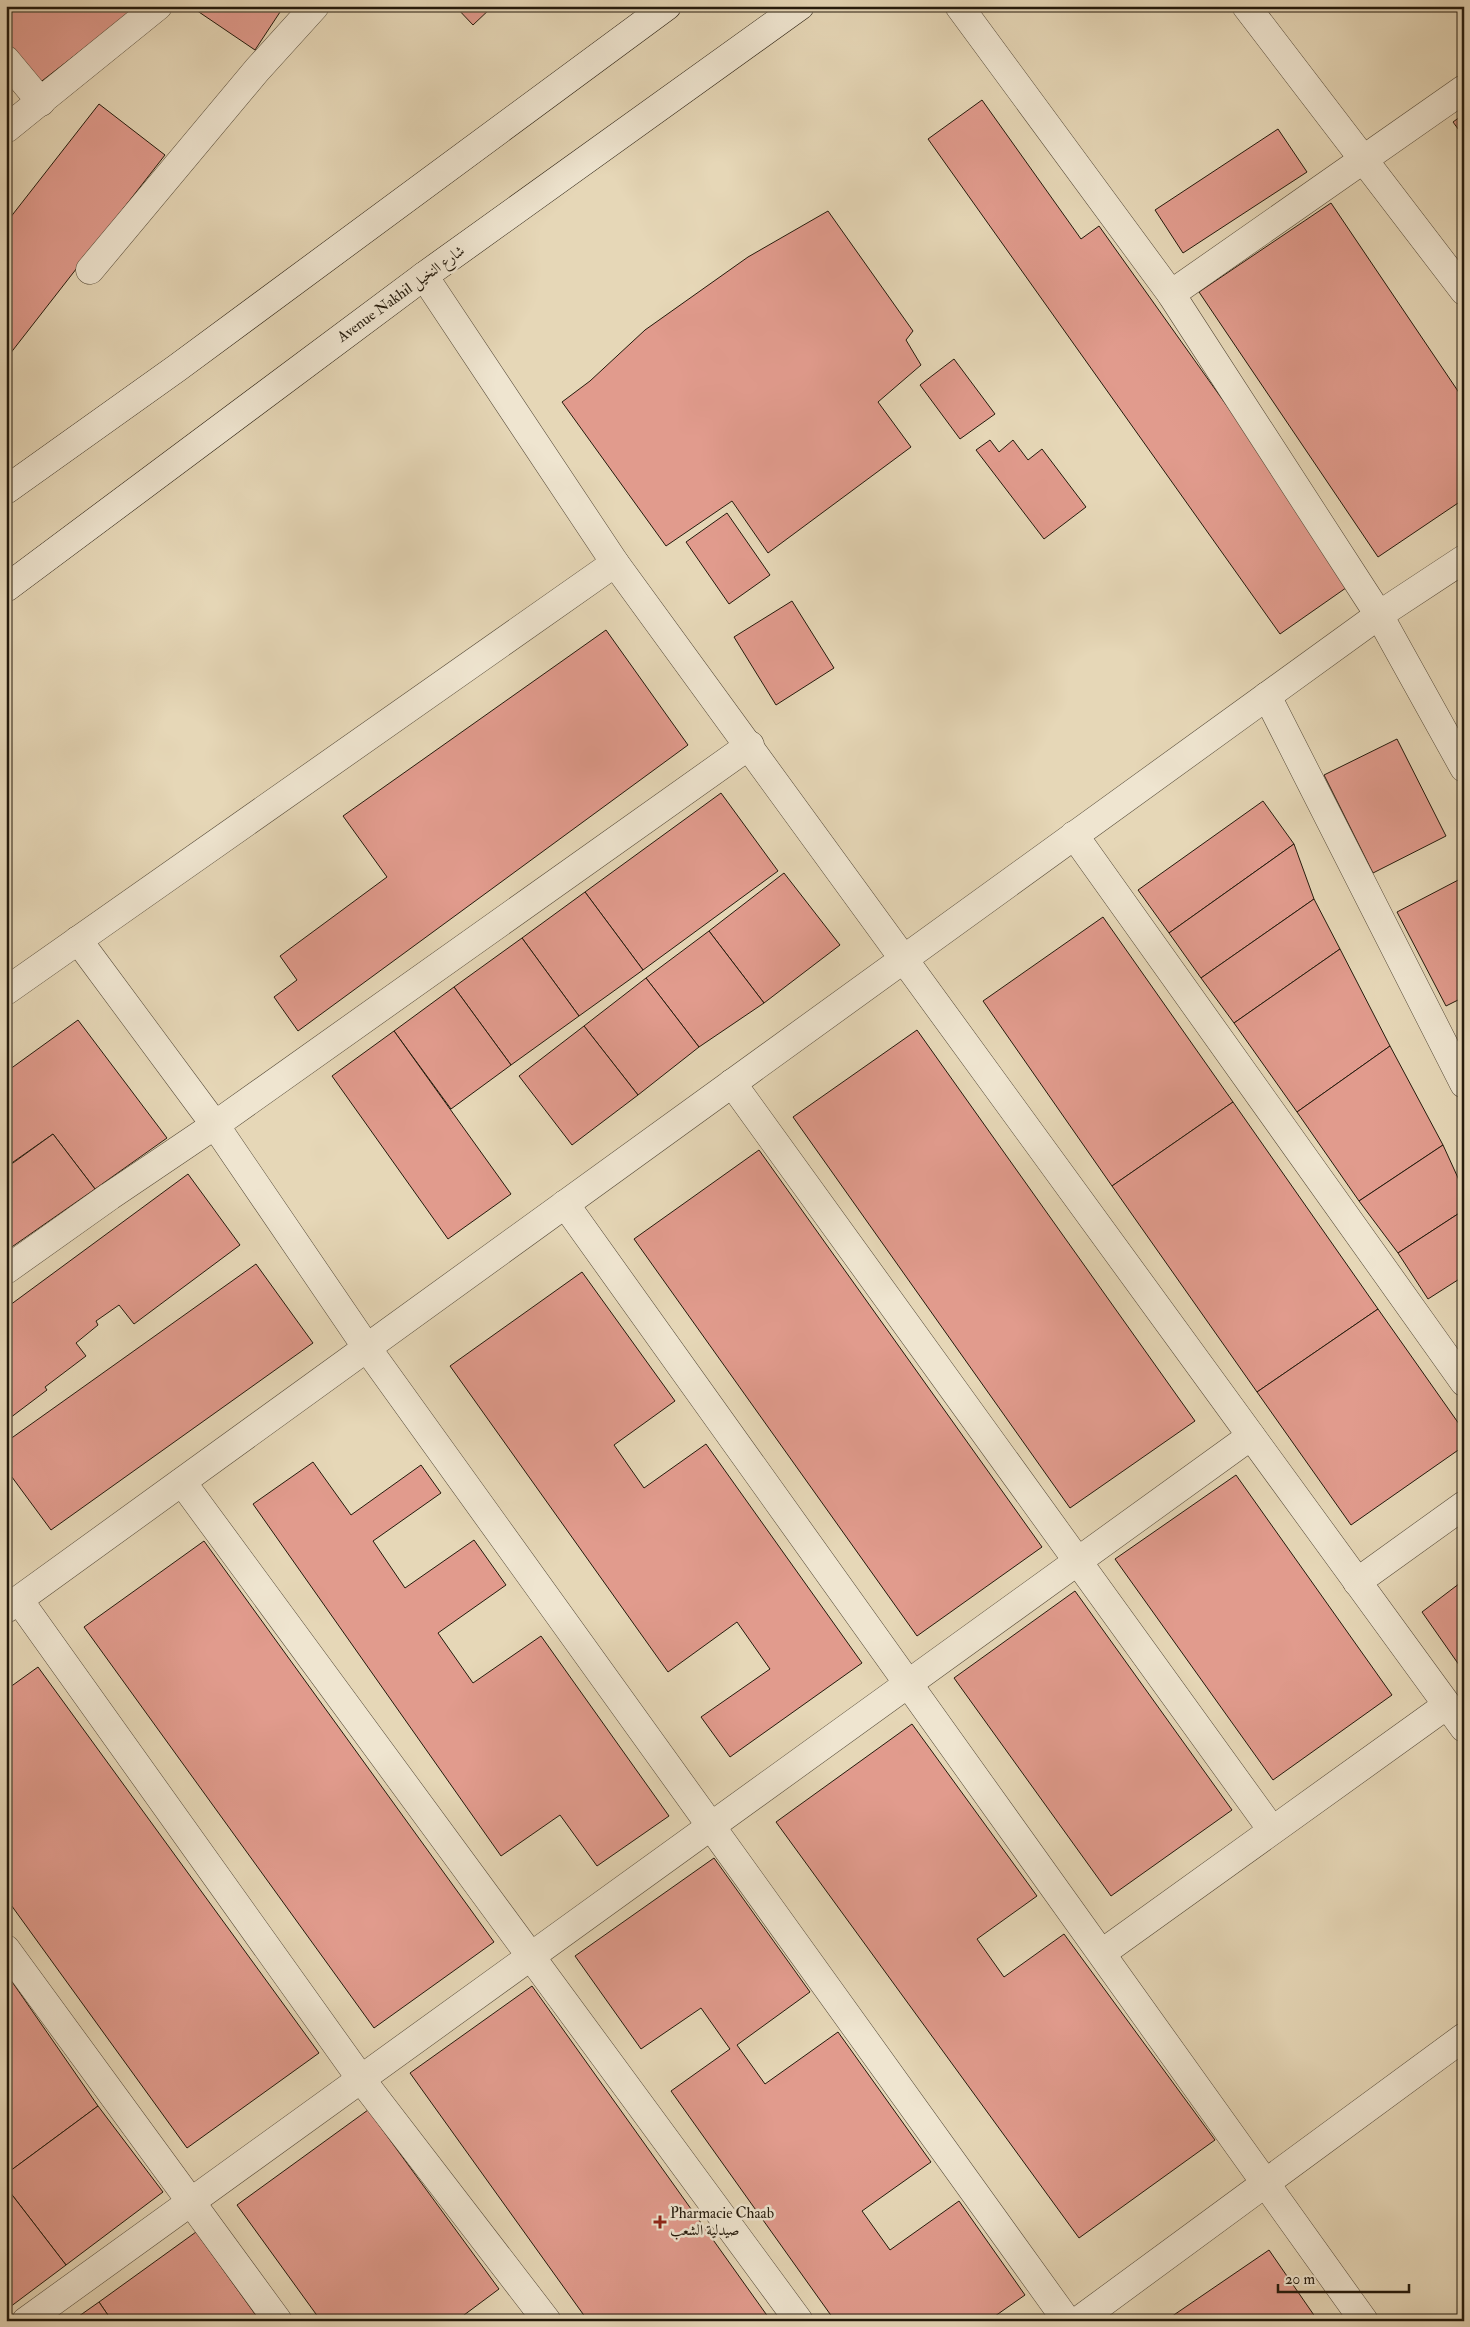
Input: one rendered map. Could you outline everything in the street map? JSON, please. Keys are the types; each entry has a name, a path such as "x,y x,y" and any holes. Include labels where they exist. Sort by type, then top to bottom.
{"street":[{"path":"6,129 158,6"},
{"path":"90,270 257,70 316,6"},
{"path":"6,490 176,368 666,6"},
{"name":"Avenue Nakhil شارع النخيل","path":"6,588 424,276 800,6"},
{"path":"959,6 1171,294 1379,615 1464,768"},
{"path":"1246,6 1464,291"},
{"path":"6,60 41,102"},
{"path":"1171,294 1464,89"},
{"path":"424,276 616,563 1464,1728"},
{"path":"547,2321 361,2079 13,1604 1379,615 1464,559"},
{"path":"6,991 616,563"},
{"path":"1267,696 1464,1084"},
{"path":"6,1270 180,1148 215,1126 750,745"},
{"path":"1074,835 1464,1382"},
{"path":"78,940 215,1126 367,1348 1066,2321"},
{"path":"732,1083 1272,1830"},
{"path":"566,1204 1364,2321"},
{"path":"26,2321 1251,1436"},
{"path":"182,1482 799,2321"},
{"path":"1357,1582 1464,1505"},
{"path":"1102,1953 1447,1705"},
{"path":"6,1949 278,2321"},
{"path":"1078,2321 1464,2036"}],"building":[{"path":"6,6 134,6 136,8 38,84 6,42"},
{"path":"194,6 284,6 255,50 193,8"},
{"path":"455,6 493,6 473,25"},
{"path":"982,100 1081,239 1099,226 1353,583 1280,634 928,139"},
{"path":"99,104 165,155 6,359 6,223"},
{"path":"1464,114 1464,137 1453,122"},
{"path":"1278,129 1307,172 1183,253 1155,210"},
{"path":"1331,203 1464,400 1464,499 1378,557 1199,292"},
{"path":"828,211 913,331 906,340 921,365 878,402 911,447 768,553 732,501 666,546 562,402 590,381 645,330 748,257"},
{"path":"954,359 995,414 960,439 920,385"},
{"path":"990,440 999,452 1013,440 1028,460 1042,449 1086,507 1044,539 976,450"},
{"path":"727,513 770,575 729,604 686,542"},
{"path":"792,601 834,668 776,705 734,637"},
{"path":"606,630 688,745 298,1031 274,997 297,980 280,956 387,877 343,816"},
{"path":"1397,739 1446,836 1373,873 1324,775"},
{"path":"721,793 778,871 643,970 585,892"},
{"path":"1263,801 1294,844 1169,933 1138,890"},
{"path":"1294,844 1314,899 1201,978 1169,933"},
{"path":"784,873 840,945 764,1003 709,931"},
{"path":"1464,877 1464,997 1446,1006 1397,912"},
{"path":"585,892 643,970 579,1016 522,938"},
{"path":"1314,899 1340,949 1234,1023 1201,978"},
{"path":"1103,917 1233,1102 1112,1186 983,1001"},
{"path":"709,931 764,1003 699,1047 646,978"},
{"path":"522,938 579,1016 511,1065 454,987"},
{"path":"1340,949 1390,1046 1297,1112 1234,1023"},
{"path":"646,978 699,1047 638,1095 584,1026"},
{"path":"454,987 511,1065 451,1109 394,1031"},
{"path":"78,1020 167,1138 95,1189 53,1134 6,1167 6,1072"},
{"path":"584,1026 638,1095 572,1145 519,1076"},
{"path":"917,1030 1195,1421 1070,1508 793,1117"},
{"path":"394,1031 511,1194 448,1239 332,1076"},
{"path":"1390,1046 1443,1145 1359,1201 1297,1112"},
{"path":"1233,1102 1378,1309 1257,1392 1112,1186"},
{"path":"53,1134 95,1189 6,1251 6,1168"},
{"path":"1443,1145 1464,1191 1464,1210 1398,1253 1359,1201"},
{"path":"759,1150 1042,1547 917,1636 634,1239"},
{"path":"188,1174 240,1245 134,1324 119,1305 96,1321 98,1325 76,1343 86,1356 45,1387 47,1390 6,1421 6,1308"},
{"path":"1464,1210 1464,1276 1428,1299 1398,1253"},
{"path":"256,1264 313,1343 51,1530 6,1469 6,1442"},
{"path":"582,1272 675,1401 614,1445 644,1488 706,1444 862,1663 730,1757 701,1717 770,1669 737,1622 668,1672 450,1366"},
{"path":"1378,1309 1464,1431 1464,1446 1351,1525 1257,1392"},
{"path":"313,1462 351,1515 421,1465 441,1493 373,1541 405,1588 474,1540 506,1585 438,1633 473,1683 541,1636 669,1816 597,1866 560,1815 501,1856 253,1504"},
{"path":"1236,1475 1392,1695 1273,1780 1115,1559"},
{"path":"204,1541 494,1942 374,2028 84,1627"},
{"path":"1464,1580 1464,1672 1422,1612"},
{"path":"1075,1591 1232,1810 1111,1896 954,1678"},
{"path":"38,1667 319,2053 187,2148 6,1898 6,1690"},
{"path":"912,1724 1037,1896 977,1939 1004,1977 1064,1934 1215,2140 1079,2238 776,1822"},
{"path":"714,1858 810,1992 737,2045 765,2084 838,2032 931,2162 862,2211 890,2250 959,2201 1025,2295 988,2321 835,2321 671,2091 730,2049 701,2008 641,2049 575,1956"},
{"path":"6,1973 98,2106 6,2174"},
{"path":"532,1986 771,2321 588,2321 410,2073"},
{"path":"98,2106 163,2192 66,2265 6,2187 6,2174"},
{"path":"368,2110 499,2289 456,2321 321,2321 237,2205"},
{"path":"6,2187 66,2265 6,2310"},
{"path":"196,2232 260,2321 112,2321 99,2302"},
{"path":"1269,2250 1318,2321 1165,2321"},
{"path":"99,2302 112,2321 72,2321"}],"place":[{"name":"Pharmacie Chaab صيدلية الشعب","path":"660,2222"}]}
